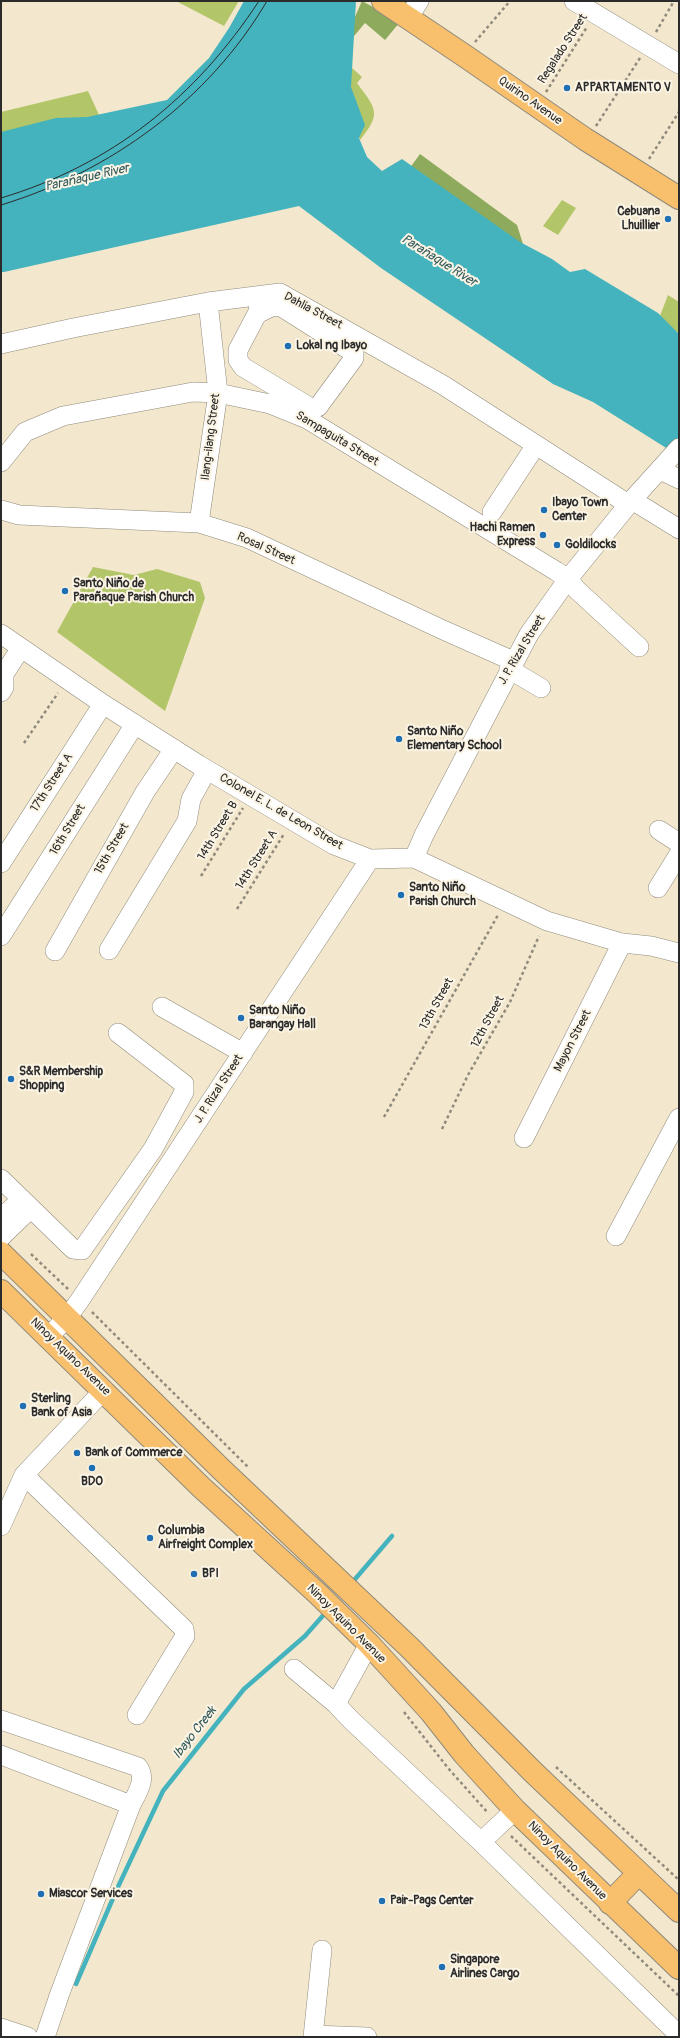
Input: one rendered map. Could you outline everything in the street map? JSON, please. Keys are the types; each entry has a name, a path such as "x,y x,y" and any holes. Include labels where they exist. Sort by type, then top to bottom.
{"main road":[{"name":"Quirino Avenue","path":"383,1 414,10 465,56 585,139 679,198"},
{"name":"Ninoy Aquino Avenue","path":"1,1253 66,1319 361,1601 679,1911"},
{"name":"Ninoy Aquino Avenue","path":"1,1291 49,1336 201,1487 318,1594 369,1644 431,1712 464,1754 515,1810 679,1968"},
{"path":"610,1903 639,1873"}],"street":[{"path":"574,1 649,44 679,64"},
{"name":"Dahlia Street","path":"1,344 73,328 208,302 280,293 289,296 443,385 536,445 630,502 679,529"},
{"path":"257,314 271,307 280,306 354,353 354,358 318,407 311,408 242,368 238,360 238,350 257,314 263,295"},
{"name":"Ilang-ilang Street","path":"199,523 218,393 208,302"},
{"name":"Sampaguita Street","path":"1,462 25,432 63,416 193,392 218,393 270,404 307,418 568,579 577,590 639,647"},
{"path":"492,512 536,445"},
{"path":"669,460 679,479"},
{"name":"J. P. Rizal Street","path":"414,858 424,835 511,665 529,634 568,579 630,502 669,460"},
{"name":"Rosal Street","path":"1,510 19,515 199,523 247,538 434,626 511,665 541,688"},
{"name":"Colonel E. L. de Leon Street","path":"1,634 103,704 207,770 334,845 370,859 414,858 547,921 622,943 651,946 679,953"},
{"path":"1,692 4,687 4,674 21,648"},
{"name":"17th Street A","path":"1,863 103,704"},
{"name":"16th Street","path":"1,936 135,724"},
{"name":"15th Street","path":"55,951 145,792 174,749"},
{"path":"109,950 187,821 191,799 207,770"},
{"path":"659,830 679,843"},
{"path":"658,888 679,854"},
{"name":"J. P. Rizal Street","path":"49,1336 66,1319 370,859"},
{"name":"Mayon Street","path":"524,1138 622,943"},
{"path":"162,1007 243,1053"},
{"path":"1,1179 74,1249 82,1250 153,1149 184,1092 184,1084 118,1033"},
{"path":"616,1236 679,1118"},
{"path":"1,1218 26,1203"},
{"path":"1,1237 26,1203"},
{"path":"1,1526 24,1475 104,1390"},
{"path":"24,1475 184,1629 185,1636 136,1715"},
{"path":"336,1704 369,1644"},
{"path":"294,1669 336,1704 350,1719 481,1842 679,2036"},
{"path":"1,1720 138,1767 142,1771 142,1780 131,1805 60,1992 45,2037"},
{"path":"1,1755 131,1805"},
{"path":"481,1842 515,1810"},
{"path":"322,1950 313,2036 367,2037"},
{"path":"1,2028 28,2037"}],"path":[{"path":"465,56 510,1"},
{"path":"585,139 595,127 649,44 674,1"},
{"name":"Regalado Street","path":"536,106 596,14"},
{"path":"639,174 679,112"},
{"path":"24,743 67,679"},
{"name":"14th Street B","path":"201,876 250,796"},
{"name":"14th Street A","path":"237,909 292,820"},
{"name":"13th Street","path":"384,1117 506,901"},
{"name":"12th Street","path":"442,1129 468,1075 510,1002 532,947 547,921"},
{"path":"598,1805 679,1880"}],"green space":[{"path":"176,1 239,1 224,26"},
{"path":"362,1 400,22 385,40 365,23 338,55"},
{"path":"341,58 362,77 357,83 369,99 374,111 374,117 367,131 360,140 344,90"},
{"path":"88,91 100,117 1,138 1,112"},
{"path":"420,154 517,225 524,247 401,180"},
{"path":"562,200 576,208 558,235 543,226"},
{"path":"668,295 679,302 679,333 658,321"},
{"path":"93,567 134,575 157,569 200,582 205,598 165,711 57,632"}],"water":[{"name":"Parañaque River","path":"244,1 356,1 351,87 365,125 359,138 367,157 382,171 402,159 520,242 552,259 570,272 585,269 658,313 679,334 679,456 593,402 553,384 381,268 299,206 1,272 1,132 56,118 87,117 167,100 209,58 229,28"}],"waterway":[{"name":"Ibayo Creek","path":"350,1585 392,1536"},
{"name":"Ibayo Creek","path":"76,1984 117,1889 163,1791 244,1689 305,1636 327,1611"}],"tram line":[{"path":"1,198 41,184 79,167 115,146 148,123 179,97 208,68 234,36 259,1"},
{"path":"1,205 41,191 80,173 118,152 153,128 186,100 216,70 243,37 267,1"}],"place":[{"name":"APPARTAMENTO V","path":"567,88"},
{"name":"Cebuana Lhuillier","path":"668,219"},
{"name":"Lokal ng Ibayo","path":"288,346"},
{"name":"Ibayo Town Center","path":"544,510"},
{"name":"Hachi Ramen Express","path":"543,535"},
{"name":"Goldilocks","path":"557,545"},
{"name":"Santo Niño de Parañaque Parish Church","path":"65,591"},
{"name":"Santo Niño Elementary School","path":"399,739"},
{"name":"Santo Niño Parish Church","path":"401,895"},
{"name":"Santo Niño Barangay Hall","path":"241,1018"},
{"name":"S&R Membership Shopping","path":"11,1079"},
{"name":"Sterling Bank of Asia","path":"23,1406"},
{"name":"Bank of Commerce","path":"77,1453"},
{"name":"BDO","path":"92,1468"},
{"name":"Columbia Airfreight Complex","path":"150,1538"},
{"name":"BPI","path":"194,1574"},
{"name":"Miascor Services","path":"41,1894"},
{"name":"Pair-Pags Center","path":"382,1901"},
{"name":"Singapore Airlines Cargo","path":"442,1967"}]}
